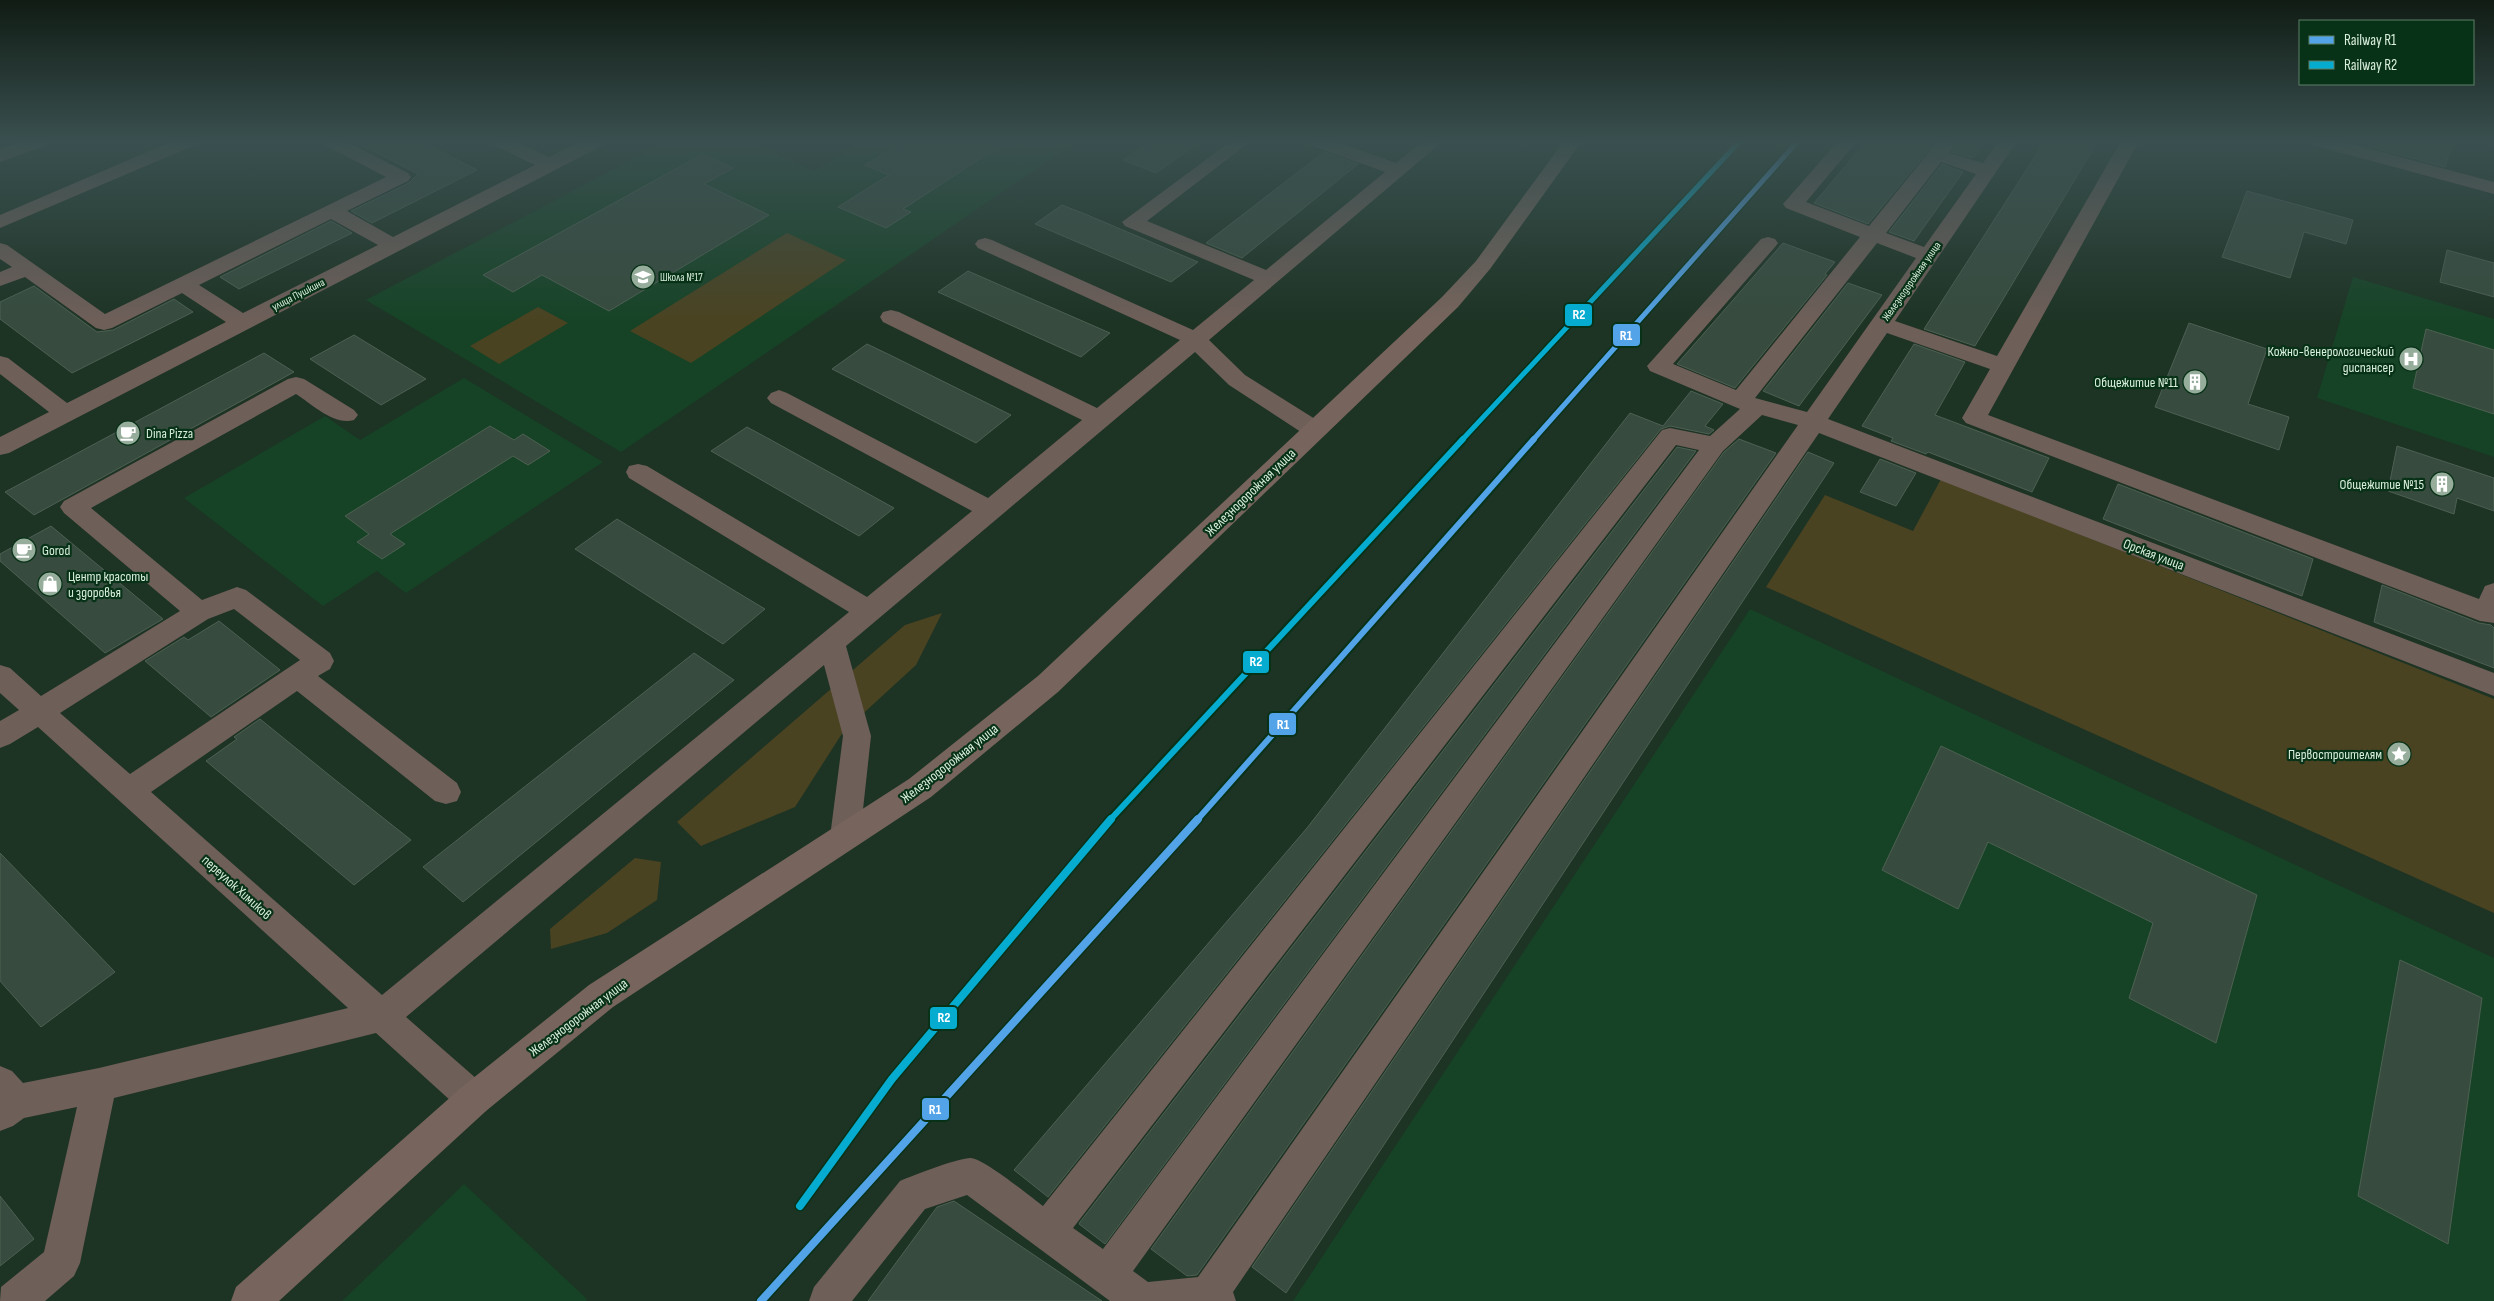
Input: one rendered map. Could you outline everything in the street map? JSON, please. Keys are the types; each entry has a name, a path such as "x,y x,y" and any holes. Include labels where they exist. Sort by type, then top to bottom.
{"main road":[{"name":"Железнодорожная улица","path":"250,1301 474,1099 601,996 920,788 1048,684 1450,302 1483,265 1529,202"}],"street":[{"path":"0,222 47,202"},
{"path":"0,249 104,323 351,202"},
{"name":"улица Пушкина","path":"0,447 478,202"},
{"path":"1159,202 1132,222 1268,278"},
{"path":"5,1100 98,1085 382,1016 1360,202"},
{"path":"1794,202 1792,204 1928,256"},
{"path":"1107,1276 1715,445 1900,202"},
{"name":"Железнодорожная улица","path":"1212,1298 1624,692 1814,422 1966,202"},
{"path":"2095,202 1974,418 2490,614 2494,593"},
{"path":"332,211 393,245"},
{"name":"Орская улица","path":"1768,243 1658,366 1748,404 1814,422 2494,685"},
{"path":"985,244 1196,339 1237,380 1315,430"},
{"path":"0,280 27,268"},
{"path":"184,284 242,322"},
{"path":"890,317 1099,419"},
{"path":"1882,324 2003,366"},
{"path":"0,363 65,413"},
{"path":"200,612 73,507 296,384 346,415"},
{"path":"778,398 990,510"},
{"path":"1047,1231 1670,436 1715,445"},
{"path":"638,472 869,611"},
{"path":"0,736 200,612 238,597 320,661 130,792"},
{"path":"832,642 857,736 845,837"},
{"name":"переулок Химиков","path":"0,676 474,1099"},
{"path":"298,676 446,792"},
{"path":"15,1301 61,1263 98,1085"},
{"path":"828,1301 913,1194 971,1176 1142,1301"},
{"path":"1147,1301 1212,1298"}],"shaded area":[{"name":"Школа №17","path":"552,202 988,202 621,452 366,300"},
{"path":"787,233 846,260 691,363 630,331"},
{"name":"Кожно-венерологический диспансер","path":"2353,277 2494,319 2494,457 2317,398"},
{"path":"538,307 568,323 499,364 470,346"},
{"path":"464,378 603,462 406,593 377,571 323,606 184,498 325,416 360,440"},
{"path":"1941,479 2494,699 2494,913 1766,587 1825,495 1913,531"},
{"path":"1750,609 2494,958 2494,1301 1293,1301"},
{"path":"942,613 916,665 843,732 795,807 701,846 677,822 905,625"},
{"path":"635,858 661,862 657,900 607,933 551,949 550,929"},
{"path":"464,1184 587,1299 586,1301 342,1301"}],"building":[{"path":"370,202 414,202 372,223 351,211"},
{"path":"616,202 741,202 769,215 609,311 542,275 513,292 483,275"},
{"path":"846,202 914,202 903,209 911,212 886,228 838,207"},
{"path":"1260,202 1311,202 1242,258 1206,243"},
{"path":"1815,202 1886,202 1868,224 1814,203"},
{"path":"1913,202 1942,202 1914,241 1889,232"},
{"path":"2006,202 2062,202 1975,346 1924,329"},
{"path":"2243,202 2286,202 2353,220 2346,244 2304,232 2290,278 2222,257"},
{"path":"1062,205 1198,262 1171,282 1035,224"},
{"path":"331,221 352,233 239,289 220,277"},
{"path":"1783,243 1835,262 1825,274 1827,275 1735,388 1677,364"},
{"path":"2447,250 2494,263 2494,297 2440,282"},
{"path":"968,271 1110,333 1081,357 938,292"},
{"path":"1848,283 1882,295 1799,406 1763,391"},
{"path":"34,286 97,332 113,330 174,299 193,312 72,373 0,319 0,302"},
{"name":"Общежитие №11","path":"2189,323 2267,349 2248,404 2289,417 2279,450 2155,407"},
{"path":"2426,329 2494,350 2494,414 2413,388"},
{"path":"354,335 426,379 381,405 310,359"},
{"path":"867,344 1011,415 976,443 832,369"},
{"path":"1914,344 1965,362 1935,415 2049,458 2032,492 1928,452 1926,454 1891,441 1893,438 1862,426"},
{"path":"264,353 294,372 34,515 5,492"},
{"path":"1691,391 1723,404 1705,426 1714,430 1709,434 1670,426 1661,429 1048,1197 1014,1170 1307,828 1630,413 1663,426"},
{"path":"490,426 514,440 523,434 550,451 528,465 513,456 390,534 405,544 382,559 357,542 369,534 345,516"},
{"path":"747,427 894,508 859,536 711,451"},
{"path":"1739,439 1776,453 1197,1275 1187,1276 1151,1249 1724,452"},
{"name":"Общежитие №15","path":"2397,446 2494,478 2494,511 2457,498 2454,514 2388,491"},
{"path":"1677,447 1696,451 1105,1244 1079,1224 1080,1222"},
{"path":"1808,452 1834,463 1286,1293 1252,1267"},
{"path":"1880,459 1916,473 1896,506 1860,492"},
{"path":"2118,484 2313,559 2302,596 2103,519"},
{"path":"617,519 765,609 723,644 575,549"},
{"path":"51,526 163,619 105,653 0,561 0,554"},
{"path":"2382,585 2479,623 2491,625 2494,628 2494,668 2374,622"},
{"path":"219,621 280,670 211,717 145,661 184,637 188,640"},
{"path":"694,653 734,680 463,902 423,867"},
{"path":"260,719 411,840 354,885 206,761 237,739 234,737"},
{"path":"1941,746 2257,895 2216,1043 2129,998 2153,923 1988,842 1958,909 1882,870"},
{"path":"0,853 115,972 41,1027 0,981"},
{"path":"2400,960 2482,998 2448,1244 2358,1196"},
{"path":"0,1196 34,1239 0,1266"},
{"path":"954,1201 1102,1301 868,1301 937,1207"}],"rail line":[{"name":"R2","path":"800,1206 892,1079 1117,811 1684,202"},
{"name":"R1","path":"761,1301 1200,817 1744,202"}],"place":[{"name":"Школа №17","path":"643,277"},
{"name":"Кожно-венерологический диспансер","path":"2411,359"},
{"name":"Общежитие №11","path":"2195,382"},
{"name":"Dina Pizza","path":"128,433"},
{"name":"Общежитие №15","path":"2442,484"},
{"name":"Gorod","path":"24,550"},
{"name":"Центр красоты и здоровья","path":"50,584"},
{"name":"Первостроителям","path":"2399,754"}]}
